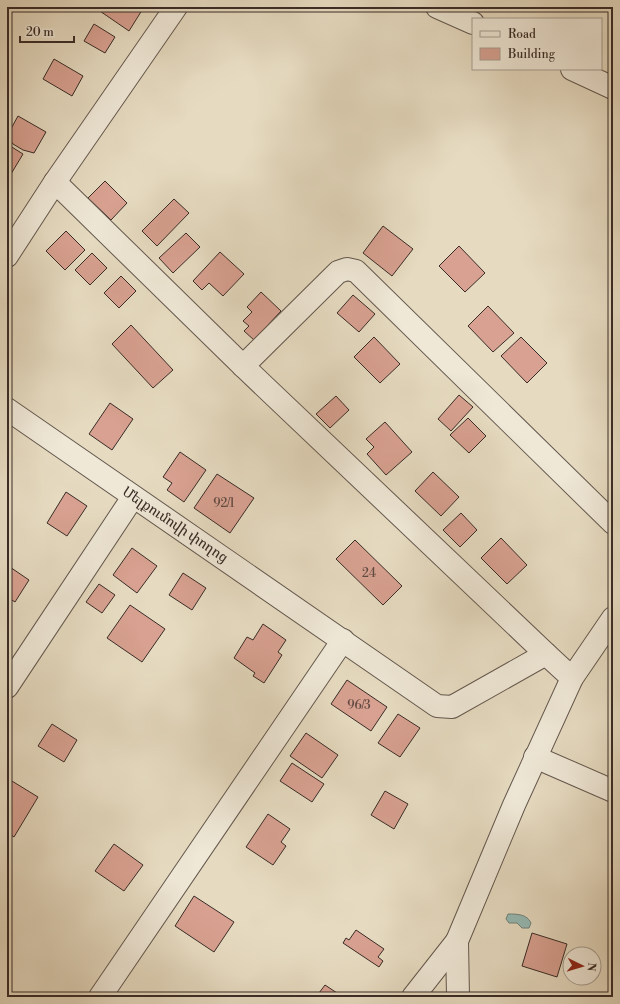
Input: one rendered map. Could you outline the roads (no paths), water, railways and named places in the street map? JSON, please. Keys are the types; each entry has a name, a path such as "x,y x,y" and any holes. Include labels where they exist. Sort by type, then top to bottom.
{"street":[{"path":"7,256 55,182 176,7"},
{"path":"437,7 472,23"},
{"path":"574,70 613,88"},
{"path":"55,182 243,366 572,678"},
{"path":"243,366 338,272 347,269 356,272 613,523"},
{"name":"Մելքումովի փողոց","path":"7,409 437,706 452,707 546,654"},
{"path":"7,687 133,497"},
{"path":"413,997 457,941 535,757 572,678 613,618"},
{"path":"100,997 343,640"},
{"path":"535,757 613,791"},
{"path":"457,941 458,997"}],"water":[{"path":"508,914 518,914 527,918 531,923 529,928 522,928 517,923 509,923 506,919"}]}
